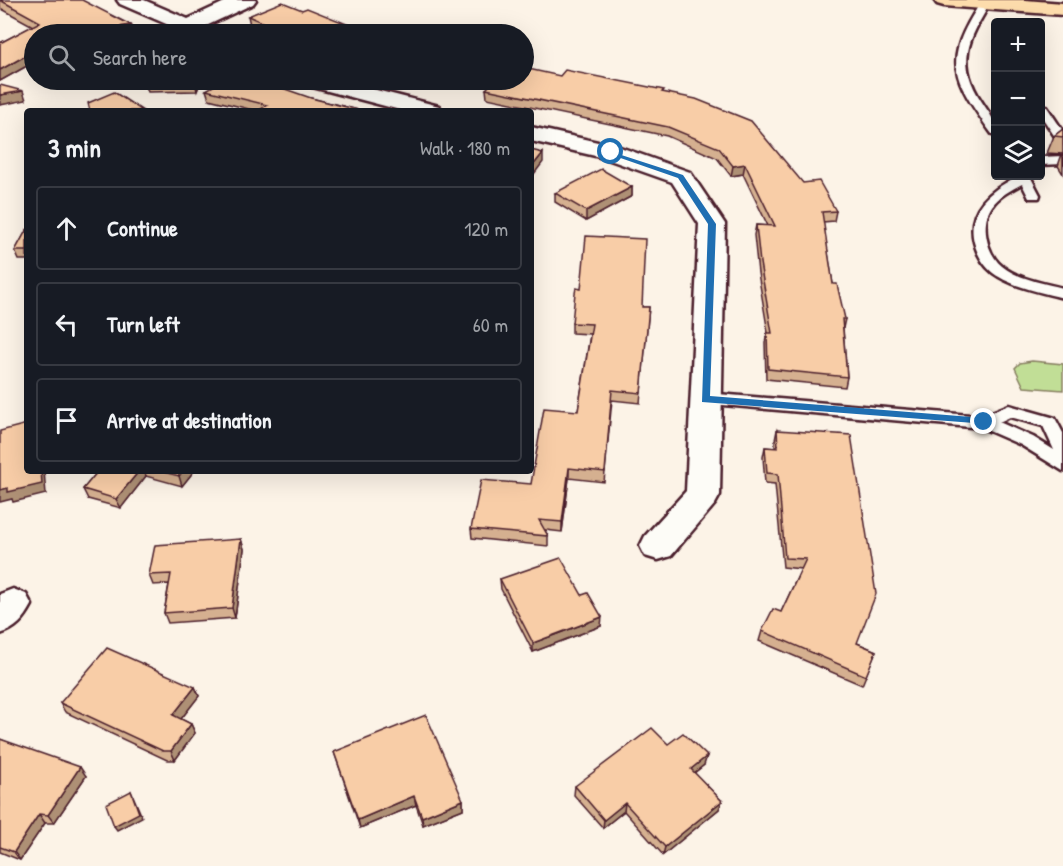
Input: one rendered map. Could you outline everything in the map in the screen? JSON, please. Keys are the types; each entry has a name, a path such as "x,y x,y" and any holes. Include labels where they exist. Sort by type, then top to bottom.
{"highway":[{"path":"944,0 1063,9"}],"street":[{"path":"128,0 173,24"},
{"path":"202,24 246,0"},
{"path":"352,90 420,108"},
{"path":"534,135 611,152 681,177 712,224 702,495 658,546"}],"lane":[{"path":"985,4 968,30 958,57 966,89 992,126"},
{"path":"1045,112 1063,140"},
{"path":"1045,161 1063,160"},
{"path":"1019,180 986,204 979,222 980,240 986,255 997,269 1010,276 1063,293"},
{"path":"1026,180 1034,195"},
{"path":"706,399 984,422 1027,441 1063,465"},
{"path":"984,422 1009,411 1049,422 1063,457"}],"green space":[{"path":"1032,361 1063,364 1063,390 1024,387 1015,368 1020,363"}],"building":[{"path":"0,0 82,0 129,24 36,24 40,22"},
{"path":"282,2 302,10 307,8 347,24 266,24 248,16"},
{"path":"24,30 24,57 0,70 0,43"},
{"path":"534,70 560,76 565,70 664,90 662,92 696,99 751,121 803,183 819,181 836,211 822,212 833,284 837,284 845,319 842,319 847,377 768,369 767,333 772,333 756,225 775,226 745,164 733,166 719,148 668,127 491,90 534,90"},
{"path":"0,85 23,91 0,95"},
{"path":"206,90 288,90 350,108 262,108 267,105"},
{"path":"114,92 138,108 89,108 88,103"},
{"path":"1063,129 1063,137 1054,136"},
{"path":"534,151 543,153 534,164"},
{"path":"601,169 632,187 586,211 555,193"},
{"path":"24,234 24,251 15,251"},
{"path":"586,236 645,239 642,307 649,307 641,393 612,390 605,472 569,468 562,522 539,520 548,536 471,529 481,480 531,484 544,408 578,411 592,324 572,323 576,288 581,289"},
{"path":"24,425 24,474 41,474 42,484 8,492 8,488 0,490 0,431"},
{"path":"777,430 851,435 876,594 857,643 876,651 866,676 762,631 773,609 781,612 806,559 785,558 778,474 767,473 765,447 778,448"},
{"path":"96,474 137,474 116,499 83,489"},
{"path":"241,539 232,608 164,613 171,574 149,575 155,545"},
{"path":"561,558 582,595 588,593 602,617 533,643 500,579"},
{"path":"107,648 195,687 173,715 191,724 171,751 163,751 60,703"},
{"path":"426,715 463,800 422,817 414,796 358,820 334,752"},
{"path":"652,728 668,744 683,733 707,756 691,769 722,801 665,847 625,803 604,820 575,786"},
{"path":"0,739 80,767 48,815 39,814 14,852 0,847"},
{"path":"131,791 139,813 114,826 106,804"}],"route":[{"path":"611,152 681,177 712,224 706,399 984,422"}]}
